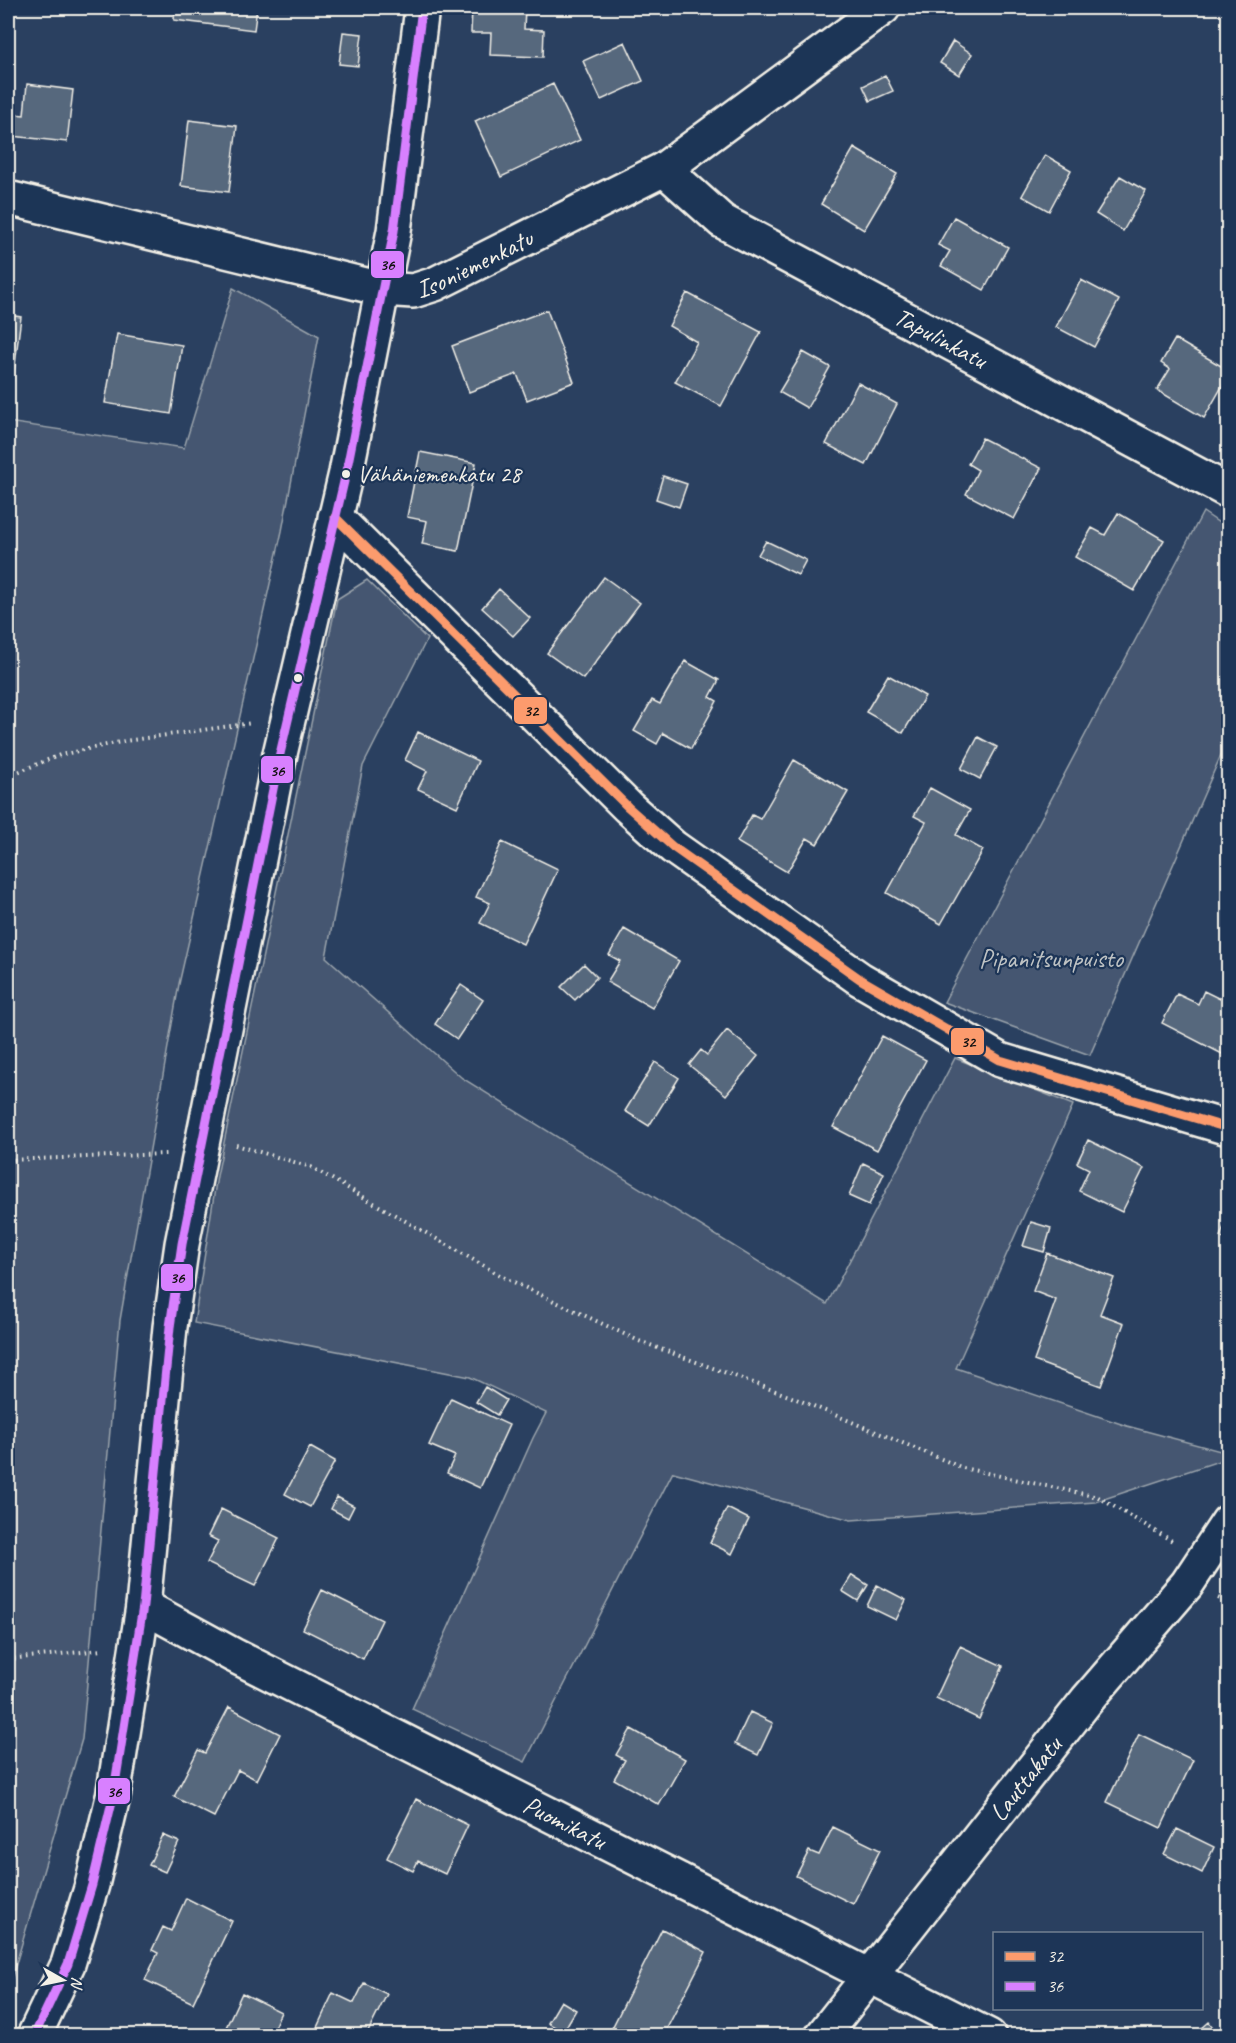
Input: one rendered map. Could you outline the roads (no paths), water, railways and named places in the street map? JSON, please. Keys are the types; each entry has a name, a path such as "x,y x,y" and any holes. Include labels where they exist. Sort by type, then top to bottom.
{"street":[{"path":"34,2036 68,1964 92,1885 113,1797 143,1606 170,1327 182,1244 280,754 335,518 394,231 422,8"},
{"name":"Isoniemenkatu","path":"8,198 382,289 413,291 435,284 664,169 883,8"},
{"name":"Tapulinkatu","path":"664,169 722,221 1228,491"},
{"path":"335,518 628,807 673,847 860,979 1000,1060 1228,1128"},
{"name":"Lauttakatu","path":"822,2036 1087,1700 1187,1584 1228,1522"},
{"name":"Puomikatu","path":"143,1606 233,1655 989,2036"}],"place":[{"name":"Vähäniemenkatu 28","path":"346,474"}],"park label":[{"name":"Pipanitsunpuisto","path":"1051,958"}]}
